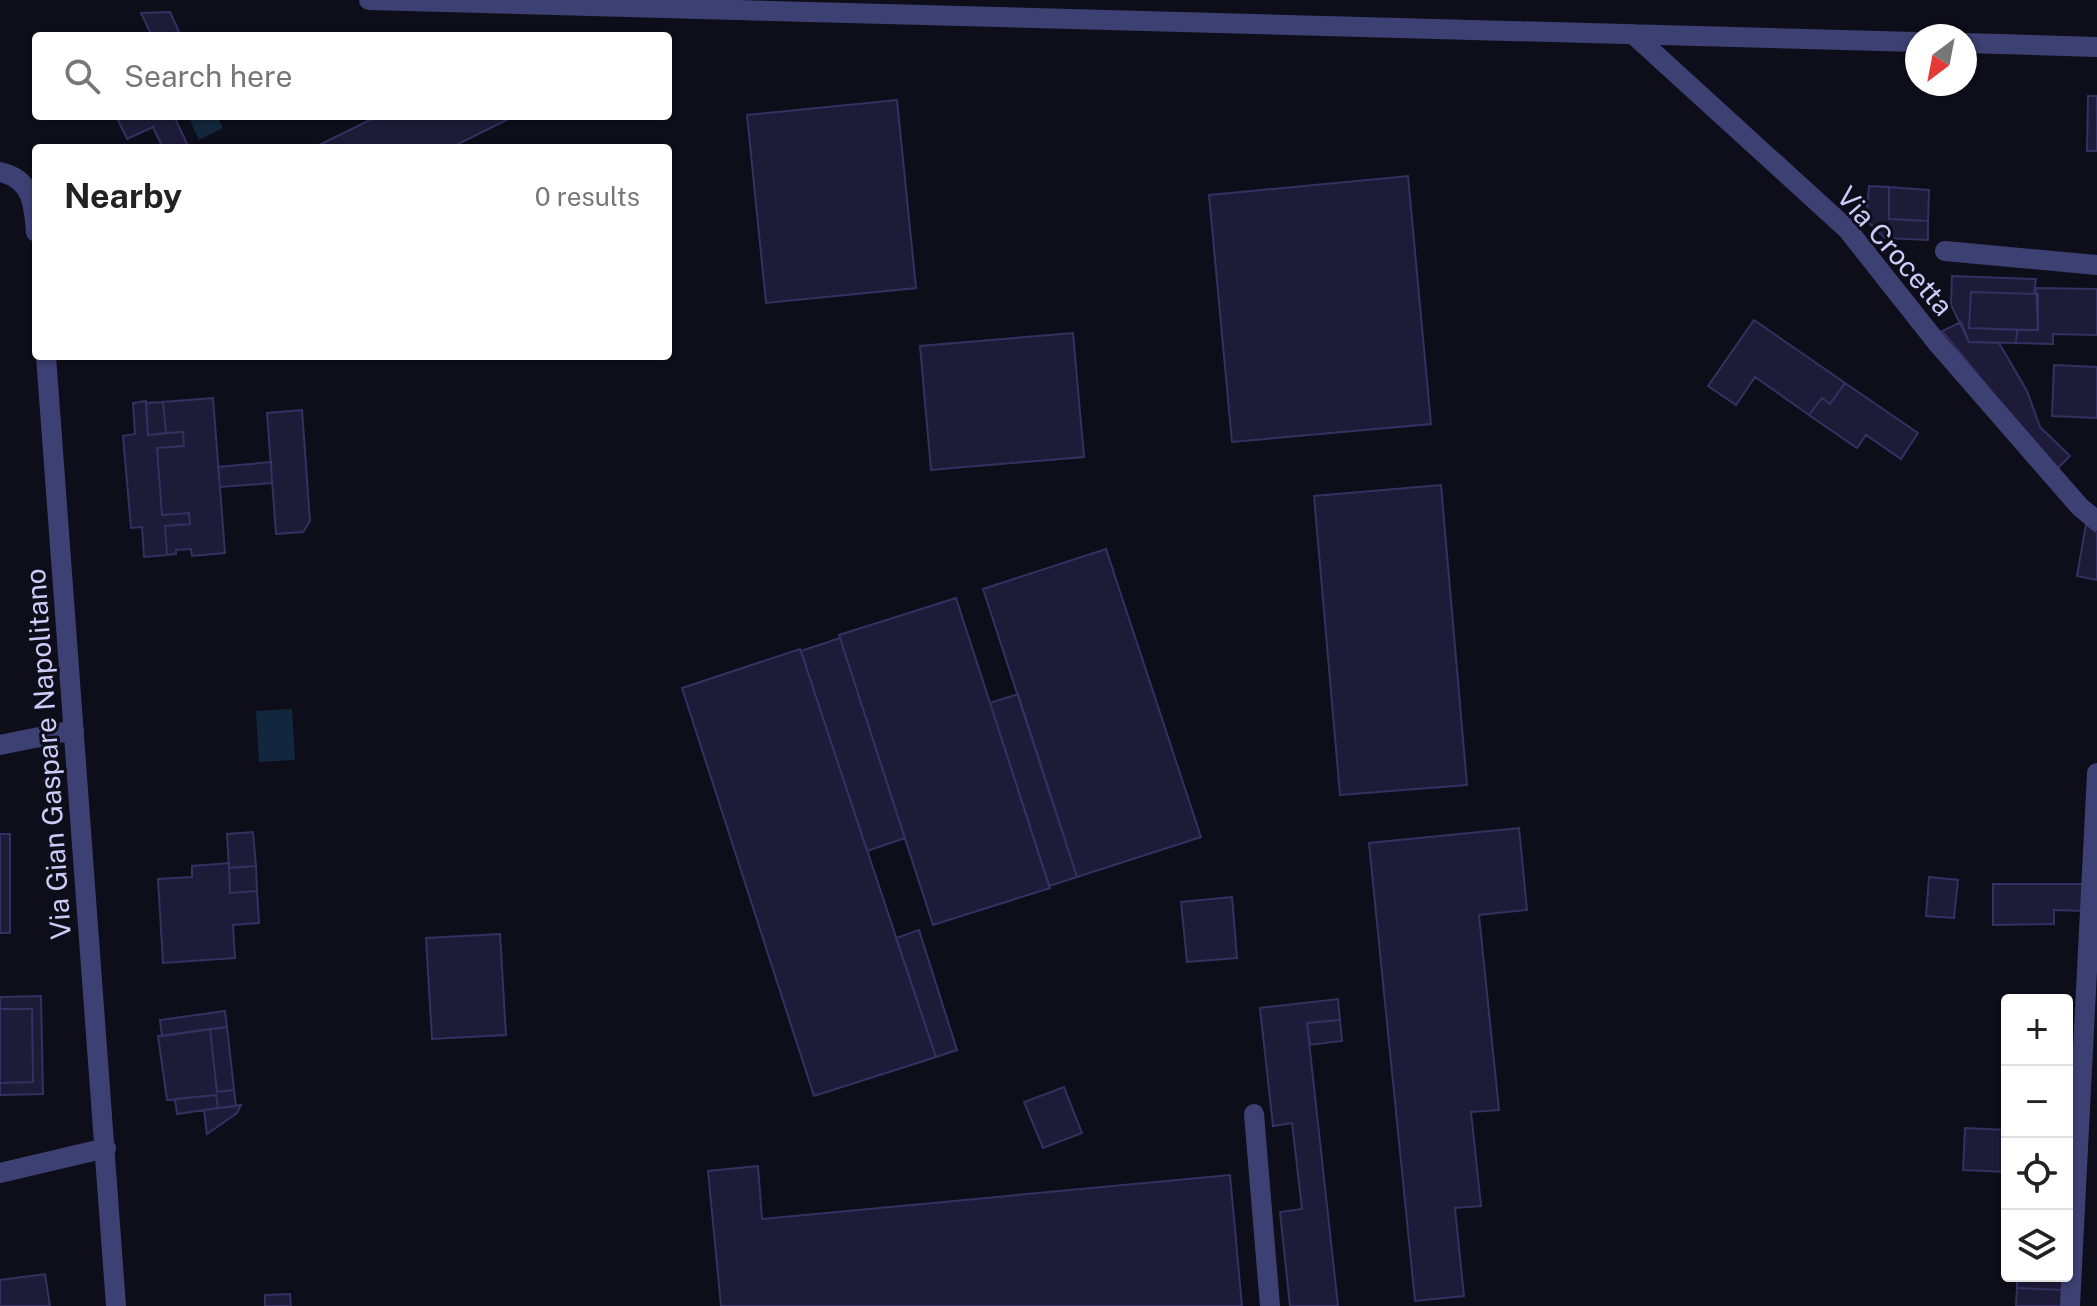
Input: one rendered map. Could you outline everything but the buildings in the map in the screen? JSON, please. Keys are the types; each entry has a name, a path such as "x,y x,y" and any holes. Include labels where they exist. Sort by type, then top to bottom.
{"street":[{"path":"369,0 1905,42"},
{"name":"Via Crocetta","path":"1633,34 1847,229 1938,344 2080,507 2097,521"},
{"path":"1977,43 2097,47"},
{"path":"6,174 29,190 32,208"},
{"name":"Via Crocetta","path":"1945,251 2097,265"},
{"name":"Via Gian Gaspare Napolitano","path":"46,360 116,1306"},
{"path":"0,745 74,730"},
{"path":"2070,1306 2097,773"},
{"path":"1254,1114 1270,1306"},
{"path":"0,1173 106,1148"}],"water":[{"path":"190,120 219,120 223,128 199,140"},
{"path":"292,709 295,760 259,762 256,711"}]}
